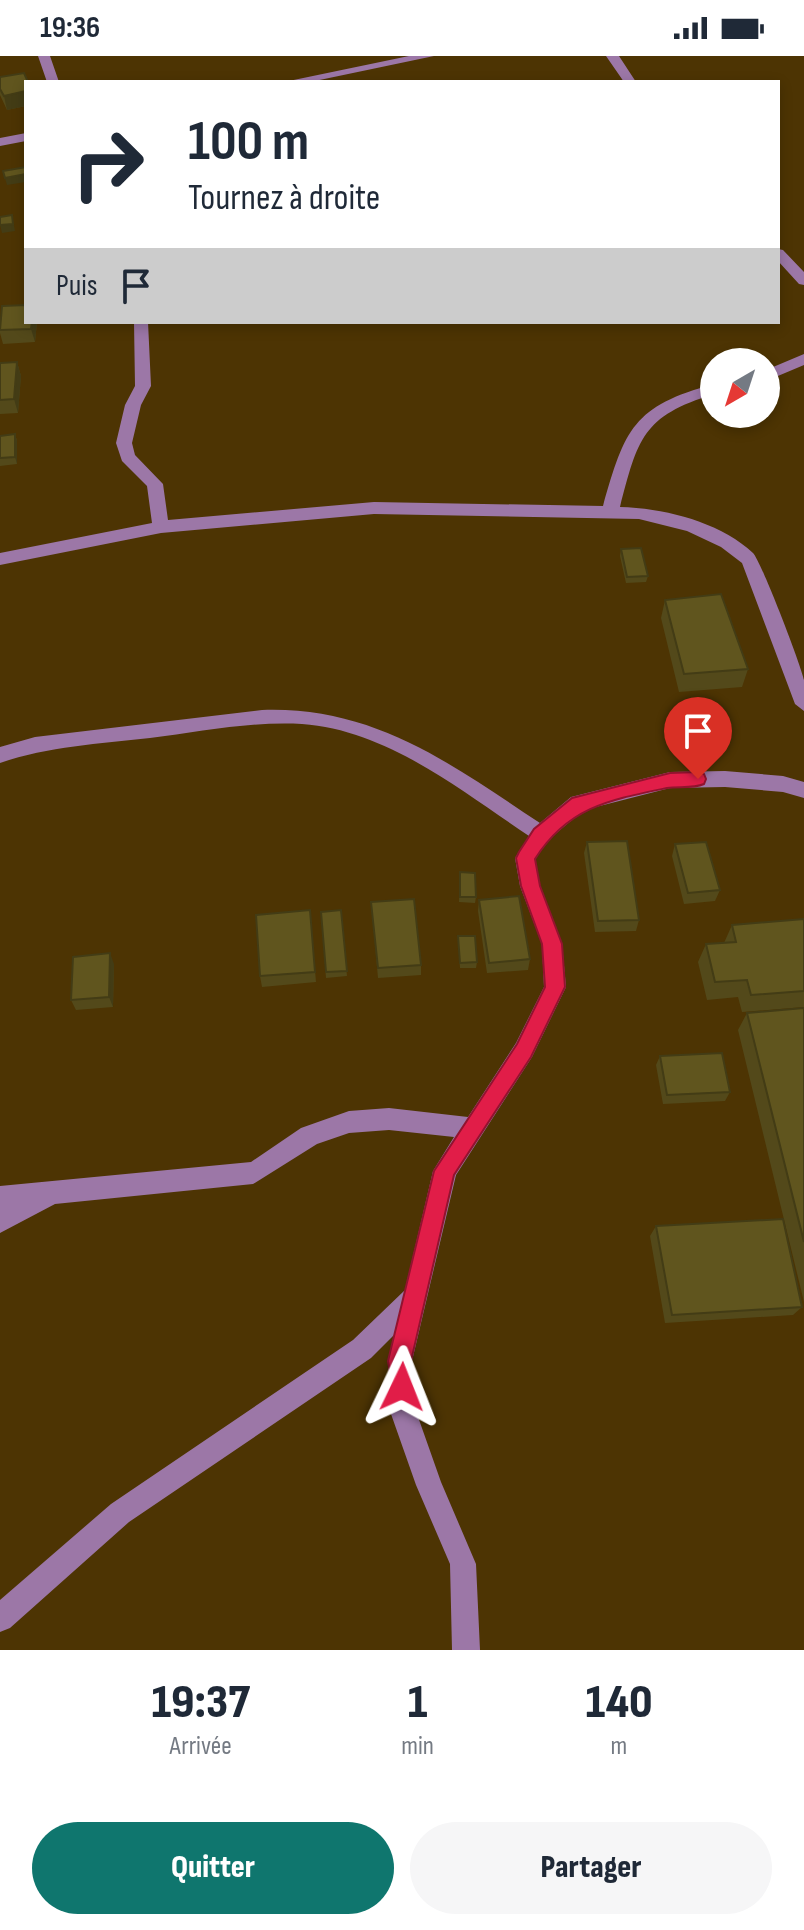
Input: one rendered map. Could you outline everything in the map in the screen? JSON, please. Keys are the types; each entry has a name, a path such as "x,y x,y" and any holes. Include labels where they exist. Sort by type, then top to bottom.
{"street":[{"path":"44,56 52,80"},
{"path":"301,80 428,56"},
{"path":"612,56 629,80"},
{"path":"0,142 24,137"},
{"path":"780,255 804,281"},
{"path":"141,324 143,386 133,405 124,443 128,457 155,484 161,527"},
{"path":"780,370 804,359"},
{"path":"610,513 636,429 656,410 700,392"},
{"path":"0,559 161,527 374,508 639,513 692,526 727,543 749,559 804,704"},
{"path":"0,755 43,742 246,719 316,719 340,723 402,747 461,781 541,834"},
{"path":"466,1650 463,1564 429,1485 404,1414 400,1361 445,1171 524,1050 555,987 552,944 530,886 525,858 541,834 578,803 670,780 725,779 783,784 804,790"},
{"path":"0,1198 253,1173 276,1161 308,1137 350,1119 386,1118 472,1128"},
{"path":"0,1221 56,1192"},
{"path":"0,1618 120,1513 362,1349 416,1296"}],"building":[{"path":"24,73 27,80 24,80 24,91 4,96 0,89 0,77"},
{"path":"24,167 24,174 5,178 3,171"},
{"path":"12,215 13,224 0,225 0,217"},
{"path":"24,305 24,324 32,324 31,329 0,330 2,306"},
{"path":"17,362 14,399 0,400 0,363"},
{"path":"15,434 15,457 0,458 0,436"},
{"path":"641,548 648,576 627,577 621,549"},
{"path":"721,594 748,669 684,674 665,600"},
{"path":"627,841 639,920 598,921 587,842"},
{"path":"706,842 720,890 688,893 675,844"},
{"path":"460,872 475,873 476,897 460,897"},
{"path":"519,896 530,959 489,963 479,900"},
{"path":"414,899 421,965 378,968 371,902"},
{"path":"310,910 315,972 260,976 256,915"},
{"path":"341,910 347,971 326,972 321,912"},
{"path":"804,919 804,991 751,995 747,980 715,982 706,944 736,942 732,925"},
{"path":"458,936 475,936 477,962 460,963"},
{"path":"110,953 109,997 71,1000 73,957"},
{"path":"804,1008 804,1242 747,1013"},
{"path":"722,1053 730,1092 667,1095 660,1056"},
{"path":"783,1219 802,1307 672,1315 656,1226"}],"route":[{"path":"402,1387 400,1361 445,1171 524,1050 555,987 552,944 530,886 525,858 541,834 578,803 670,780 698,779"}]}
